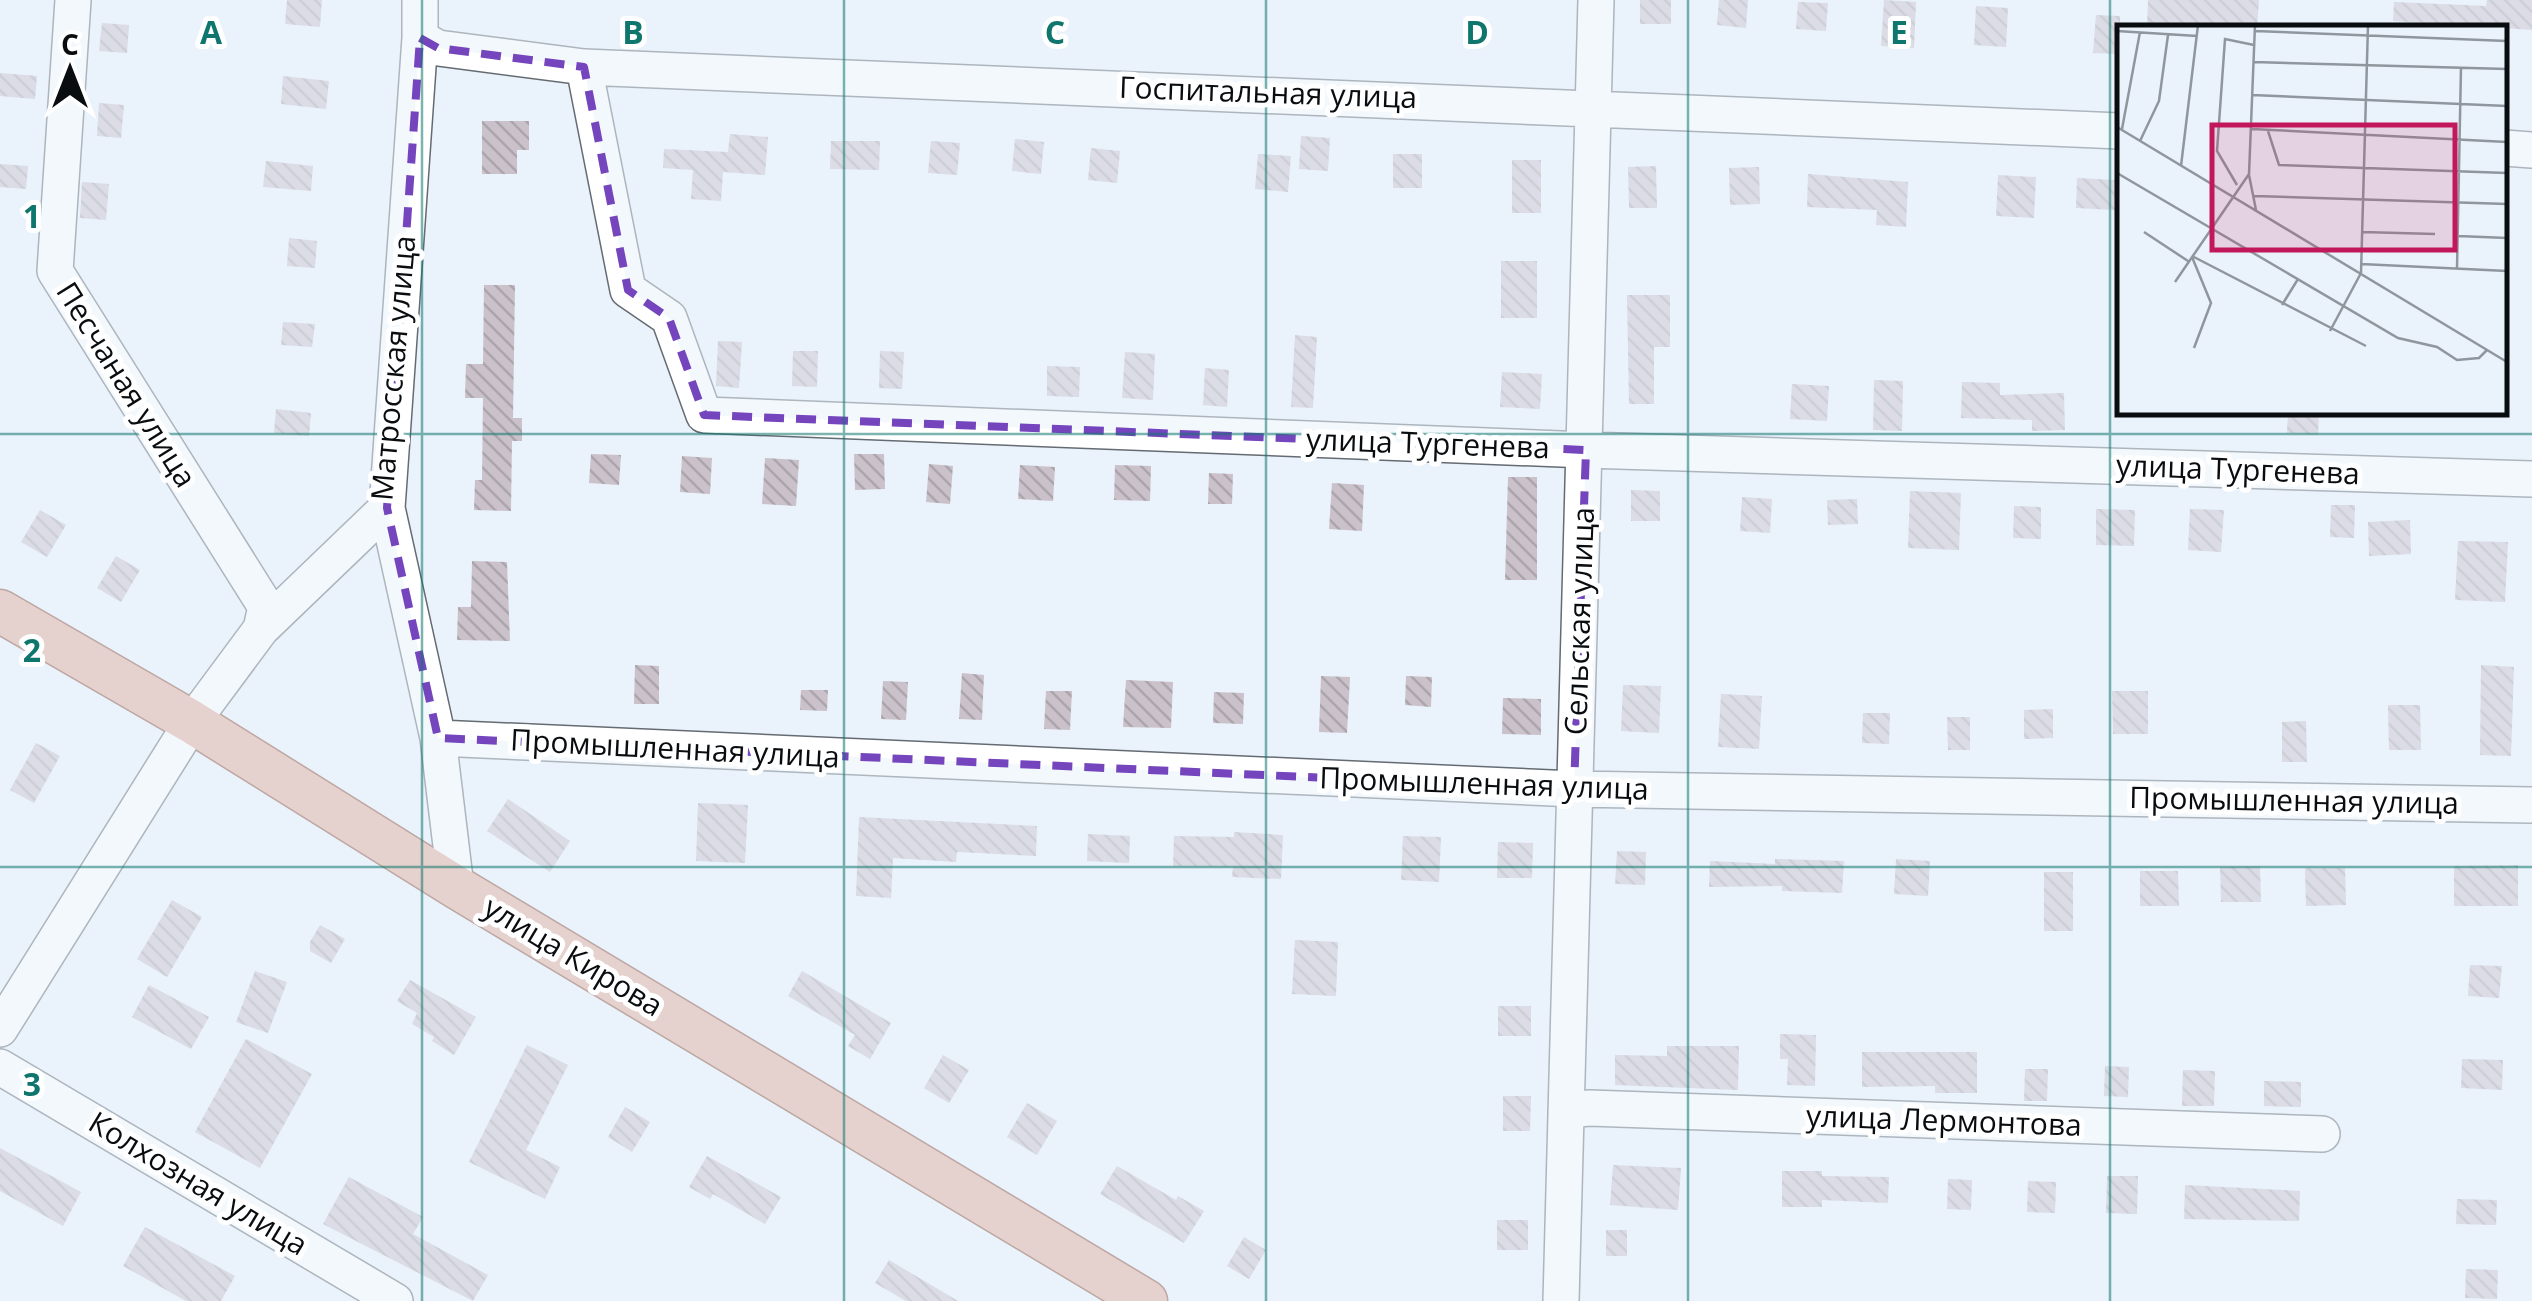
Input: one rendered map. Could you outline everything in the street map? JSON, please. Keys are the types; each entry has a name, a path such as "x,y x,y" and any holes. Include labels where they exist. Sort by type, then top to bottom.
{"main road":[{"name":"улица Кирова","path":"0,611 192,722 456,886 1146,1301"}],"street":[{"name":"Песчаная улица","path":"73,0 55,271 266,607 261,629"},
{"name":"Матросская улица","path":"0,1028 192,722 261,629 388,508 420,0"},
{"name":"Сельская улица","path":"1561,1301 1596,0"},
{"name":"Госпитальная улица","path":"420,38 438,48 584,66 2117,130"},
{"name":"улица Тургенева","path":"584,66 628,290 670,318 704,415 1586,450 2532,479"},
{"path":"2507,148 2532,150"},
{"path":"388,508 438,738 456,886"},
{"name":"Промышленная улица","path":"438,738 1574,789 2532,805"},
{"name":"Колхозная улица","path":"0,1067 395,1301"},
{"name":"улица Лермонтова","path":"1566,1110 2322,1134"}],"highlighted area":[{"path":"420,38 438,48 584,67 628,290 669,318 704,415 1586,450 1574,789 438,738 387,508"}],"building":[{"path":"287,0 322,0 320,27 285,24"},
{"path":"1640,0 1671,0 1671,24 1640,24"},
{"path":"1719,0 1748,0 1746,28 1717,25"},
{"path":"1884,0 1916,2 1914,48 1881,46"},
{"path":"2148,0 2259,0 2257,25 2147,25"},
{"path":"2487,0 2532,0 2532,30 2507,28 2507,25 2393,21 2394,2 2486,6"},
{"path":"1798,2 1828,3 1826,31 1796,29"},
{"path":"1976,6 2008,8 2006,47 1974,45"},
{"path":"2096,15 2120,16 2117,54 2093,53"},
{"path":"102,23 129,25 127,53 99,51"},
{"path":"0,73 37,76 35,99 0,96"},
{"path":"283,76 329,81 326,109 281,104"},
{"path":"99,103 124,105 121,138 97,136"},
{"path":"482,121 529,121 529,150 517,150 517,174 482,174"},
{"path":"730,134 768,137 765,175 723,172 721,201 691,199 693,170 663,168 664,149 728,152"},
{"path":"1301,136 1330,138 1328,171 1299,169"},
{"path":"1015,139 1044,142 1041,174 1012,171"},
{"path":"831,141 880,141 879,170 830,169"},
{"path":"931,141 960,143 957,175 928,173"},
{"path":"1091,148 1120,151 1117,183 1088,180"},
{"path":"1258,154 1291,156 1288,192 1255,189"},
{"path":"1393,154 1422,154 1422,188 1393,188"},
{"path":"1512,160 1541,160 1541,213 1512,213"},
{"path":"266,161 313,166 311,191 263,187"},
{"path":"0,164 28,166 26,189 0,187"},
{"path":"1656,166 1657,208 1629,208 1628,167"},
{"path":"1759,167 1760,204 1730,205 1729,168"},
{"path":"1808,174 1908,182 1906,227 1876,225 1877,210 1807,207"},
{"path":"1998,175 2036,177 2034,218 1996,216"},
{"path":"2077,178 2116,180 2115,210 2076,208"},
{"path":"82,182 109,184 106,220 80,218"},
{"path":"289,238 317,241 315,268 287,266"},
{"path":"1501,261 1537,261 1537,318 1501,318"},
{"path":"484,285 515,285 513,418 522,418 522,441 512,441 511,511 474,510 475,480 482,480 483,398 465,398 466,364 483,364"},
{"path":"1627,295 1670,295 1670,347 1654,347 1654,404 1629,404"},
{"path":"283,322 315,324 312,347 281,345"},
{"path":"1295,335 1317,337 1313,408 1291,407"},
{"path":"718,341 742,342 739,388 716,386"},
{"path":"793,351 818,351 817,387 792,386"},
{"path":"880,351 904,352 902,389 879,388"},
{"path":"1125,352 1155,354 1153,400 1122,398"},
{"path":"1047,366 1080,367 1079,397 1047,396"},
{"path":"1205,368 1229,370 1227,407 1203,405"},
{"path":"1502,372 1542,374 1540,409 1500,407"},
{"path":"1874,380 1903,381 1902,431 1873,430"},
{"path":"1962,382 2000,383 2000,395 2064,393 2065,430 2032,431 2032,420 1961,418"},
{"path":"1792,384 1829,386 1827,421 1790,419"},
{"path":"276,409 311,413 309,436 274,433"},
{"path":"2288,415 2319,415 2318,435 2287,433"},
{"path":"591,454 621,455 619,485 589,483"},
{"path":"854,454 884,454 885,489 855,490"},
{"path":"682,456 712,458 710,494 680,492"},
{"path":"765,458 799,460 796,506 762,504"},
{"path":"929,464 953,466 950,504 926,502"},
{"path":"1020,465 1055,467 1053,501 1018,499"},
{"path":"1115,465 1151,466 1150,501 1114,500"},
{"path":"1209,473 1233,474 1232,504 1208,504"},
{"path":"1508,477 1537,477 1537,580 1505,580"},
{"path":"1332,483 1364,485 1362,531 1329,529"},
{"path":"1631,490 1660,491 1660,521 1631,521"},
{"path":"1910,491 1961,493 1959,550 1908,548"},
{"path":"1742,497 1772,499 1770,533 1740,531"},
{"path":"1857,499 1858,524 1828,525 1827,500"},
{"path":"2331,505 2355,505 2354,538 2330,537"},
{"path":"2014,506 2041,507 2041,539 2013,538"},
{"path":"2096,509 2135,510 2134,546 2096,545"},
{"path":"2190,509 2224,510 2221,552 2188,550"},
{"path":"40,510 66,525 47,557 21,542"},
{"path":"2410,520 2411,554 2369,556 2368,522"},
{"path":"2458,541 2508,542 2505,602 2455,600"},
{"path":"116,556 140,570 121,602 97,588"},
{"path":"472,561 507,562 510,641 457,640 458,607 471,607"},
{"path":"635,665 659,666 659,704 634,704"},
{"path":"2481,665 2514,667 2511,756 2480,755"},
{"path":"962,673 984,675 982,720 959,719"},
{"path":"1321,676 1350,677 1347,733 1319,732"},
{"path":"1406,676 1432,677 1431,707 1405,705"},
{"path":"1126,680 1173,682 1171,728 1123,727"},
{"path":"883,681 908,682 906,720 881,719"},
{"path":"1623,685 1661,686 1659,733 1621,731"},
{"path":"801,690 828,690 827,711 800,710"},
{"path":"1046,691 1072,691 1070,730 1044,729"},
{"path":"2112,691 2148,691 2148,734 2113,734"},
{"path":"1214,692 1244,693 1243,724 1213,723"},
{"path":"1721,694 1762,696 1759,749 1718,747"},
{"path":"1503,698 1541,699 1541,735 1502,734"},
{"path":"2388,705 2420,705 2421,750 2389,750"},
{"path":"2053,709 2053,738 2024,739 2024,710"},
{"path":"1863,713 1890,713 1889,744 1862,743"},
{"path":"1947,717 1970,717 1970,750 1948,750"},
{"path":"2306,721 2307,762 2282,762 2282,722"},
{"path":"36,743 60,756 34,803 10,790"},
{"path":"508,799 570,841 550,872 487,831"},
{"path":"698,803 748,805 745,863 696,861"},
{"path":"859,817 1037,826 1036,856 957,852 956,862 893,858 891,898 856,896"},
{"path":"1234,832 1283,835 1281,879 1232,877 1233,867 1173,866 1174,836 1234,837"},
{"path":"1088,834 1130,836 1129,863 1087,861"},
{"path":"1403,836 1441,837 1439,882 1401,880"},
{"path":"1498,842 1533,843 1532,878 1497,878"},
{"path":"1617,851 1646,852 1645,885 1615,884"},
{"path":"1775,859 1844,861 1842,893 1782,891 1782,886 1709,887 1710,861 1775,864"},
{"path":"1896,859 1930,861 1928,896 1894,894"},
{"path":"2518,865 2518,906 2454,906 2454,866"},
{"path":"2260,866 2261,902 2221,902 2220,867"},
{"path":"2305,868 2345,868 2346,905 2306,906"},
{"path":"2140,871 2178,871 2179,906 2140,906"},
{"path":"2044,872 2073,872 2073,931 2044,931"},
{"path":"172,900 202,917 167,977 137,959"},
{"path":"320,925 345,939 331,963 310,951 310,942"},
{"path":"1295,940 1338,942 1336,996 1292,994"},
{"path":"2470,965 2502,966 2499,998 2468,996"},
{"path":"255,971 287,982 268,1033 236,1022"},
{"path":"802,971 891,1023 870,1059 848,1046 855,1035 788,996"},
{"path":"410,980 476,1017 454,1055 412,1024 417,1013 397,1001"},
{"path":"149,985 209,1017 191,1049 132,1017"},
{"path":"1498,1006 1531,1006 1531,1036 1498,1036"},
{"path":"1780,1034 1816,1035 1815,1086 1787,1085 1788,1059 1780,1059"},
{"path":"246,1039 312,1074 260,1168 195,1132"},
{"path":"527,1045 568,1065 526,1150 560,1167 545,1199 469,1162"},
{"path":"1667,1046 1739,1046 1738,1090 1615,1085 1615,1055 1667,1056"},
{"path":"1862,1052 1977,1052 1977,1093 1935,1093 1935,1086 1862,1087"},
{"path":"943,1055 969,1070 949,1103 924,1088"},
{"path":"2462,1059 2503,1060 2502,1090 2461,1088"},
{"path":"2105,1066 2129,1067 2128,1097 2104,1096"},
{"path":"2025,1069 2048,1069 2047,1101 2024,1101"},
{"path":"2183,1070 2215,1071 2214,1106 2182,1106"},
{"path":"2264,1081 2301,1082 2301,1107 2264,1106"},
{"path":"1503,1096 1531,1096 1530,1131 1503,1131"},
{"path":"1027,1103 1057,1121 1037,1155 1007,1137"},
{"path":"625,1107 650,1122 632,1152 608,1137"},
{"path":"0,1148 81,1192 63,1226 0,1191"},
{"path":"707,1156 781,1197 765,1224 713,1194 710,1199 689,1187"},
{"path":"1613,1165 1681,1168 1678,1210 1610,1205"},
{"path":"1117,1166 1176,1200 1178,1196 1204,1211 1184,1243 1100,1194"},
{"path":"1782,1171 1889,1177 1888,1203 1822,1200 1822,1207 1782,1207"},
{"path":"2107,1176 2138,1176 2137,1214 2106,1213"},
{"path":"349,1177 423,1217 413,1234 488,1275 473,1301 323,1224"},
{"path":"1948,1179 1972,1180 1971,1210 1947,1209"},
{"path":"2028,1181 2056,1182 2055,1213 2027,1212"},
{"path":"2185,1185 2300,1191 2299,1221 2184,1219"},
{"path":"2457,1199 2497,1200 2496,1225 2456,1224"},
{"path":"1497,1220 1528,1220 1528,1250 1497,1250"},
{"path":"145,1227 235,1276 221,1301 186,1301 123,1266"},
{"path":"1606,1230 1627,1230 1627,1256 1606,1256"},
{"path":"1244,1237 1266,1250 1249,1279 1227,1266"},
{"path":"889,1260 958,1301 906,1301 875,1283"},
{"path":"2466,1269 2498,1270 2497,1299 2465,1298"}]}
